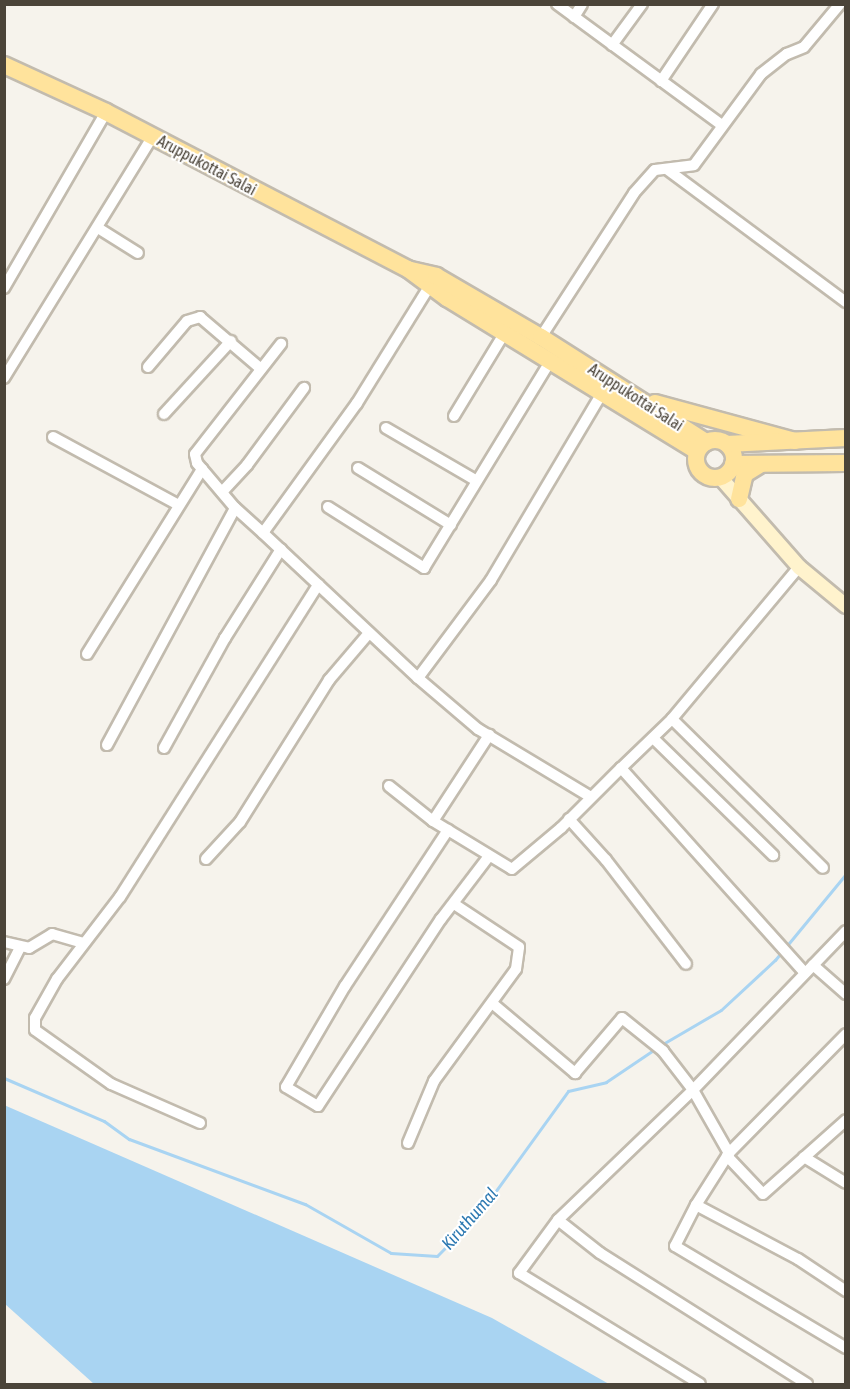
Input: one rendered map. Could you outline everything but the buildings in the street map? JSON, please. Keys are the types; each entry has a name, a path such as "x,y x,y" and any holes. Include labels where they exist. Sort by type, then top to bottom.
{"main road":[{"name":"Aruppukottai Salai","path":"4,66 106,112 408,269 429,287 602,393 702,447"},
{"name":"Aruppukottai Salai","path":"408,269 436,276 541,337 639,399 702,447"},
{"path":"639,399 795,441"},
{"path":"846,438 727,444 717,440 702,447 696,463 703,474 720,477 799,567 846,606"},
{"path":"727,444 733,464"},
{"path":"720,477 733,464 846,463"},
{"path":"740,499 745,474 762,464"}],"street":[{"path":"557,4 722,125"},
{"path":"574,17 582,4"},
{"path":"612,45 642,4"},
{"path":"661,81 713,4"},
{"path":"541,337 634,193 655,170 694,165 761,74 787,54 804,47 843,5"},
{"path":"4,288 106,112"},
{"path":"4,378 153,136"},
{"path":"668,170 846,302"},
{"path":"98,228 138,253"},
{"path":"263,533 357,403 429,287"},
{"path":"148,368 195,317 204,319 261,369"},
{"path":"454,416 505,332"},
{"path":"164,414 231,341"},
{"path":"281,344 198,448 195,458 202,469 235,508 418,678 489,735 589,796"},
{"path":"328,507 424,568 551,360"},
{"path":"222,492 247,465 304,388"},
{"path":"418,678 490,580 602,393"},
{"path":"386,428 477,481"},
{"path":"53,437 177,504"},
{"path":"358,468 451,525"},
{"path":"87,654 177,504 202,469"},
{"path":"107,745 235,508"},
{"path":"164,748 225,638 281,549"},
{"path":"389,786 433,821 512,869 569,819 589,796 672,719 799,567"},
{"path":"200,1123 111,1084 35,1030 35,1018 45,999 84,943 120,897 318,585"},
{"path":"206,860 240,822 329,680 369,633"},
{"path":"672,719 824,868"},
{"path":"433,821 489,735"},
{"path":"653,738 772,855"},
{"path":"621,768 783,951 846,994"},
{"path":"569,819 606,860 686,964"},
{"path":"448,830 345,986 286,1087 318,1106 489,856"},
{"path":"408,1143 434,1082 516,969 519,947 454,904"},
{"path":"700,1384 519,1273 558,1220 693,1090 846,931"},
{"path":"4,942 20,948 34,946 52,934 84,943"},
{"path":"4,979 20,948"},
{"path":"492,1003 575,1073 622,1018 659,1048 693,1090 728,1154 763,1194 846,1120"},
{"path":"846,1034 728,1154 696,1205 675,1246 846,1348"},
{"path":"804,1156 846,1183"},
{"path":"696,1205 798,1258 846,1291"},
{"path":"558,1220 600,1253 807,1384"}],"water":[{"path":"4,1105 492,1318 609,1384 94,1384 5,1304"}],"waterway":[{"name":"Kiruthumal","path":"661,1045 721,1010 775,960 846,874"},
{"name":"Kiruthumal","path":"4,1078 104,1121 129,1139 305,1204 391,1253 437,1256 482,1210 568,1091 606,1082 655,1049"}]}
